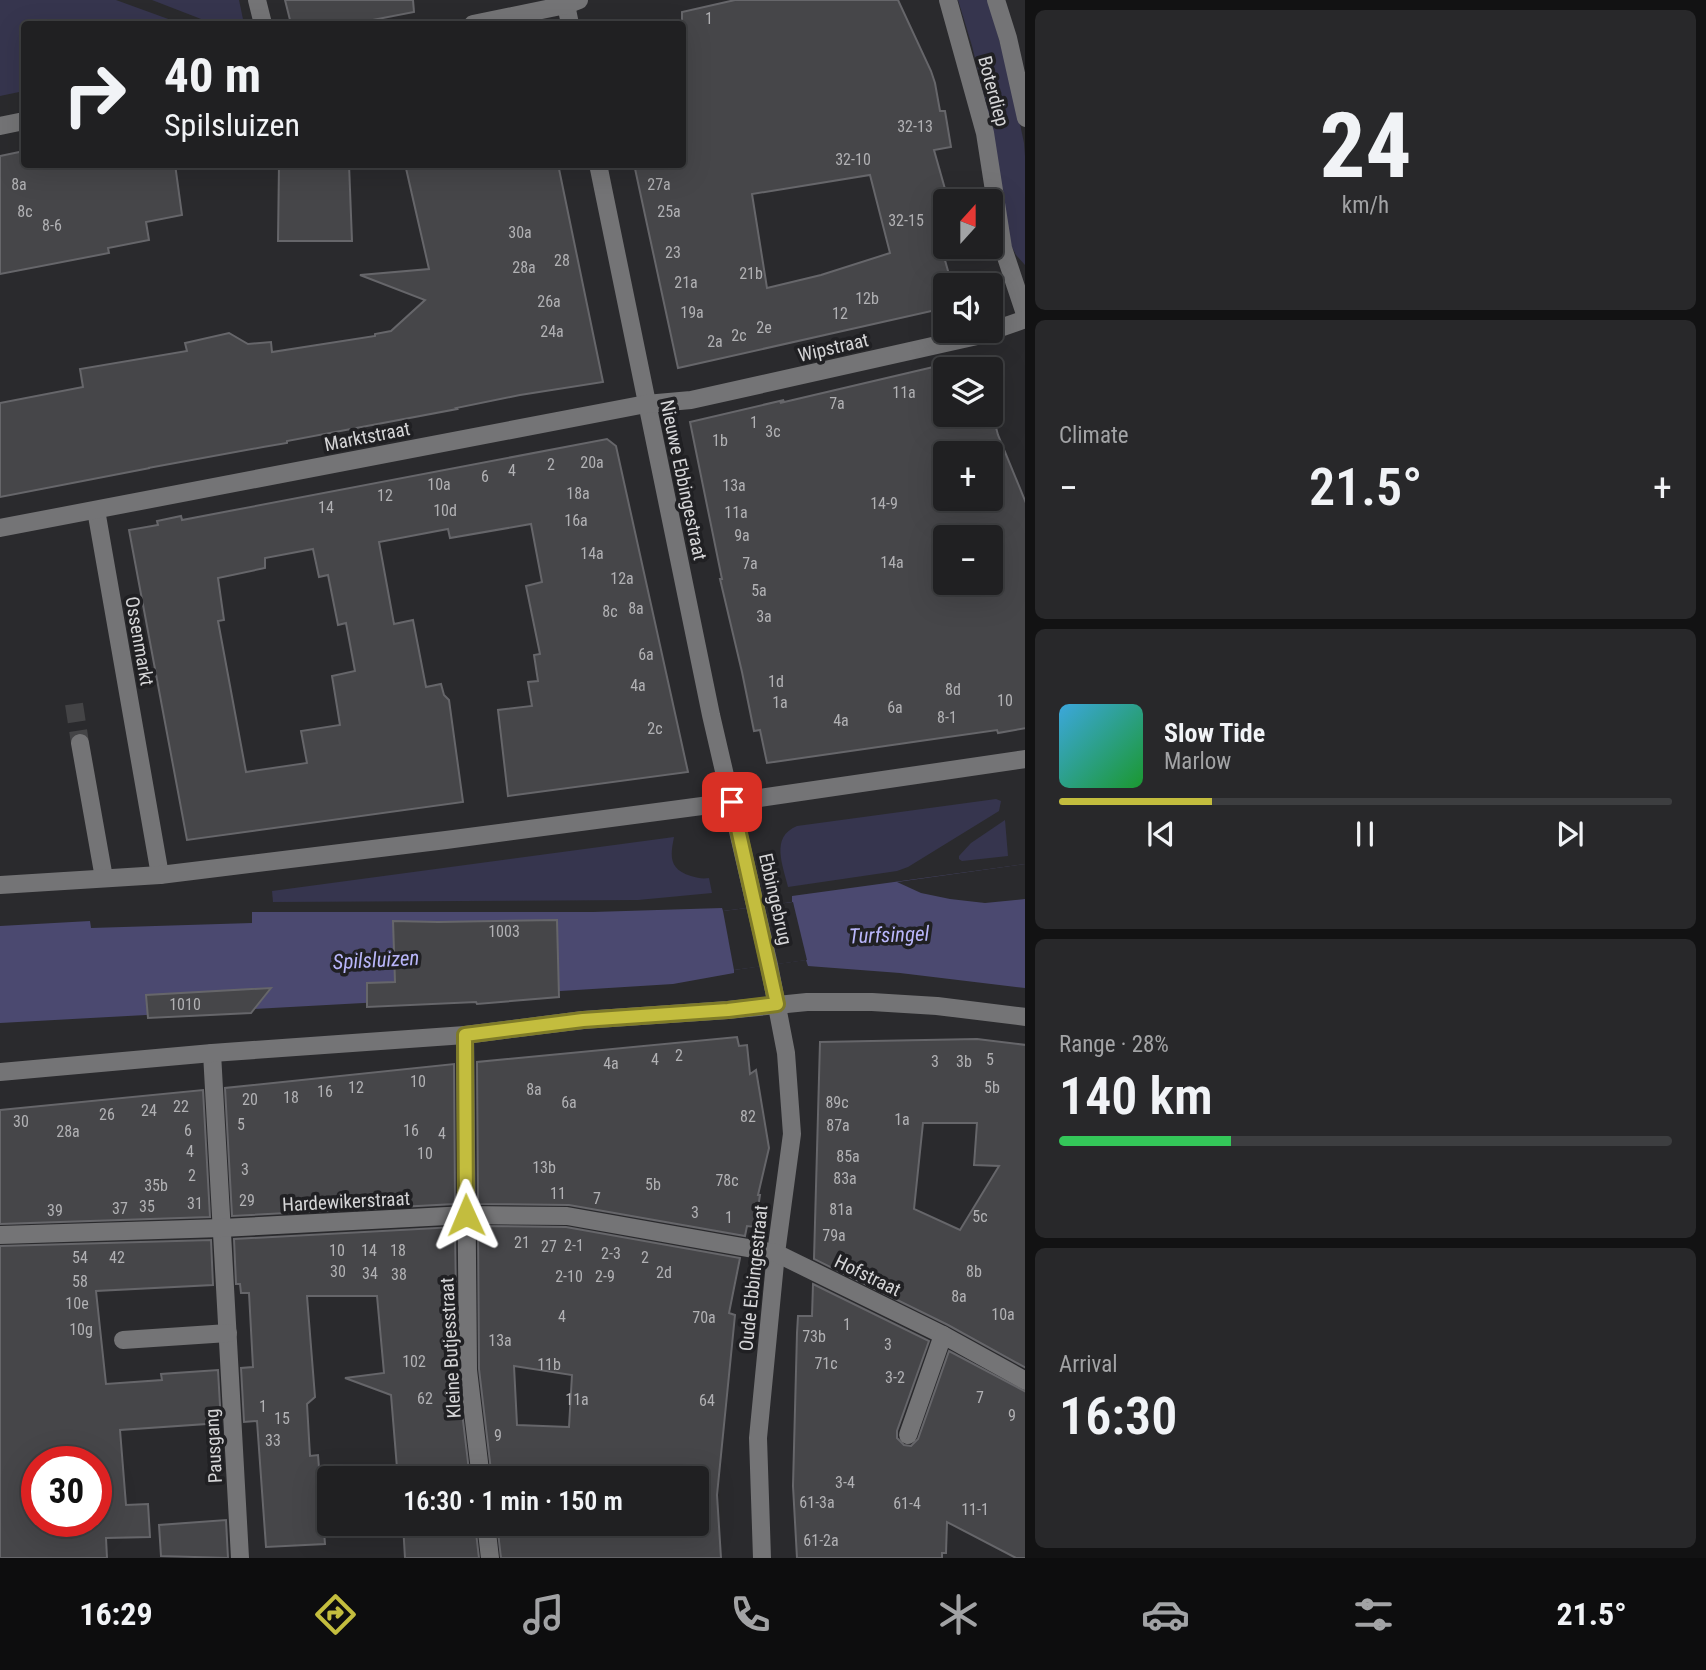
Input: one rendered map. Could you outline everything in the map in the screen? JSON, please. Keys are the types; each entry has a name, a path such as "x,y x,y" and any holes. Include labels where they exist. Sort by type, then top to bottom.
{"street":[{"path":"257,0 262,21"},
{"name":"Boterdiep","path":"948,0 985,133 1003,248 1025,318"},
{"name":"Boterdiep","path":"996,0 1008,38 1025,118"},
{"path":"486,21 570,2 570,21"},
{"path":"0,126 21,122"},
{"name":"Nieuwe Ebbingestraat","path":"599,168 646,404 732,802"},
{"name":"Wipstraat","path":"646,404 691,400 977,336 1025,318"},
{"name":"Marktstraat","path":"96,510 646,404"},
{"path":"0,528 96,510"},
{"name":"Ossenmarkt","path":"96,510 160,875"},
{"path":"80,743 104,878"},
{"path":"0,885 160,875 459,839 1025,759"},
{"name":"Ebbingebrug","path":"732,802 777,1004"},
{"path":"0,1072 212,1053 465,1035 583,1020 807,1002 937,1006 1025,1017"},
{"name":"Oude Ebbingestraat","path":"762,1558 758,1438 776,1253 792,1134 786,1053 777,1004"},
{"name":"Kleine Butjesstraat","path":"465,1035 468,1370 479,1466"},
{"name":"Pausgang","path":"212,1053 240,1558"},
{"name":"Hardewikerstraat","path":"0,1235 222,1228 466,1215 567,1216 776,1253"},
{"name":"Hofstraat","path":"776,1253 943,1335 1025,1381"},
{"path":"123,1340 228,1333"},
{"path":"908,1435 943,1335"},
{"path":"487,1536 490,1558"}],"shaded area":[{"path":"0,0 116,0 174,21 21,21 21,92 0,96"},
{"path":"152,0 239,0 243,21 206,21"},
{"path":"958,0 988,0 1012,86 1024,143 1025,265 1009,241 1003,189 1001,189 987,106"},
{"path":"996,799 1001,801 999,811 908,867 897,871 788,887 780,852 781,844 789,831 797,826"},
{"path":"1005,820 1008,856 962,861 959,859 971,843"},
{"path":"674,837 672,856 675,866 691,876 709,878 712,893 638,900 273,902 272,891"}],"water":[{"path":"1025,864 1025,988 900,973 808,966 806,960 734,970 734,973 673,984 0,1023 0,926 90,921 91,928 252,923 252,912 593,912 722,908 723,911 792,902 792,896"}],"pier":[{"path":"1025,864 1025,899 985,903 950,899 921,893 897,882"},
{"path":"793,902 807,960 734,970 723,911"}],"building":[{"path":"285,0 413,0 414,12 368,21 290,21"},
{"path":"735,0 898,0 931,71 940,111 945,111 951,147 934,150 945,189 933,189 933,259 945,259 949,273 933,273 933,311 678,368 635,168 686,168 686,21 682,21 682,12","holes":["870,175 890,253 821,275 767,288 752,194"]},
{"path":"21,152 21,168 176,168 182,215 146,222 149,240 108,248 109,253 0,274 0,156"},
{"path":"279,168 349,168 352,241 278,241"},
{"path":"406,168 559,168 603,382 520,395 287,443 0,497 0,403 83,387 80,369 187,351 185,343 229,333 248,344 271,342 272,352 375,336 391,331 425,300 360,275 429,269"},
{"path":"933,367 933,427 996,427 1000,441 933,441 933,511 1003,511 1003,447 1025,501 1025,728 767,763 760,730 754,731 720,579 690,422"},
{"path":"607,439 616,446 688,772 508,796 498,710 532,706 528,682 538,681 534,655 540,654 526,586 542,582 531,524 450,538 448,529 379,542 394,624 413,620 426,687 441,684 444,695 449,700 463,802 187,840 129,530 158,525 157,521 181,516 182,520","holes":["313,549 319,577 328,575 338,625 346,623 355,671 332,676 340,725 301,731 307,763 246,772 218,621 224,620 218,578 265,568 265,558"]},
{"path":"557,920 559,997 477,1004 367,1007 367,983 395,982 393,921"},
{"path":"271,988 251,1013 148,1018 146,995"},
{"path":"737,1037 739,1046 747,1045 750,1074 756,1070 769,1148 758,1195 755,1227 747,1226 745,1236 569,1205 478,1204 477,1062"},
{"path":"977,1039 1025,1045 1025,1367 948,1325 814,1259 820,1042","holes":["923,1123 977,1123 974,1165 999,1166 960,1230 914,1209"]},
{"path":"454,1064 455,1204 232,1216 225,1088"},
{"path":"203,1090 210,1217 0,1224 0,1110"},
{"path":"478,1226 566,1227 740,1258 729,1313 735,1315 717,1495 721,1558 501,1558 498,1536 709,1536 709,1466 490,1466 479,1369","holes":["514,1366 572,1375 569,1427 517,1425"]},
{"path":"455,1227 457,1370 468,1466 397,1466 391,1395 345,1378 384,1373 377,1296 307,1296 315,1397 307,1404 310,1456 318,1455 317,1536 324,1536 325,1544 266,1547 257,1421 244,1422 241,1368 253,1367 249,1293 241,1293 240,1284 236,1284 234,1239"},
{"path":"211,1240 213,1285 96,1291 106,1384 162,1380 161,1374 218,1370 221,1423 120,1430 126,1505 148,1504 150,1537 106,1538 107,1558 0,1558 0,1246"},
{"path":"813,1284 929,1341 897,1431 897,1438 904,1445 911,1446 918,1439 949,1351 1025,1391 1025,1558 1016,1558 947,1522 946,1553 942,1553 942,1558 797,1558 793,1486 798,1316 812,1316"},
{"path":"226,1520 228,1558 161,1556 159,1525"},
{"path":"404,1536 476,1536 479,1558 405,1558"}],"tunnel":[{"path":"74,704 80,743"}],"route":[{"path":"466,1215 465,1035 583,1020 777,1004 732,802"}],"water label":[{"name":"Turfsingel","path":"889,935"},
{"name":"Spilsluizen","path":"376,960"}]}
